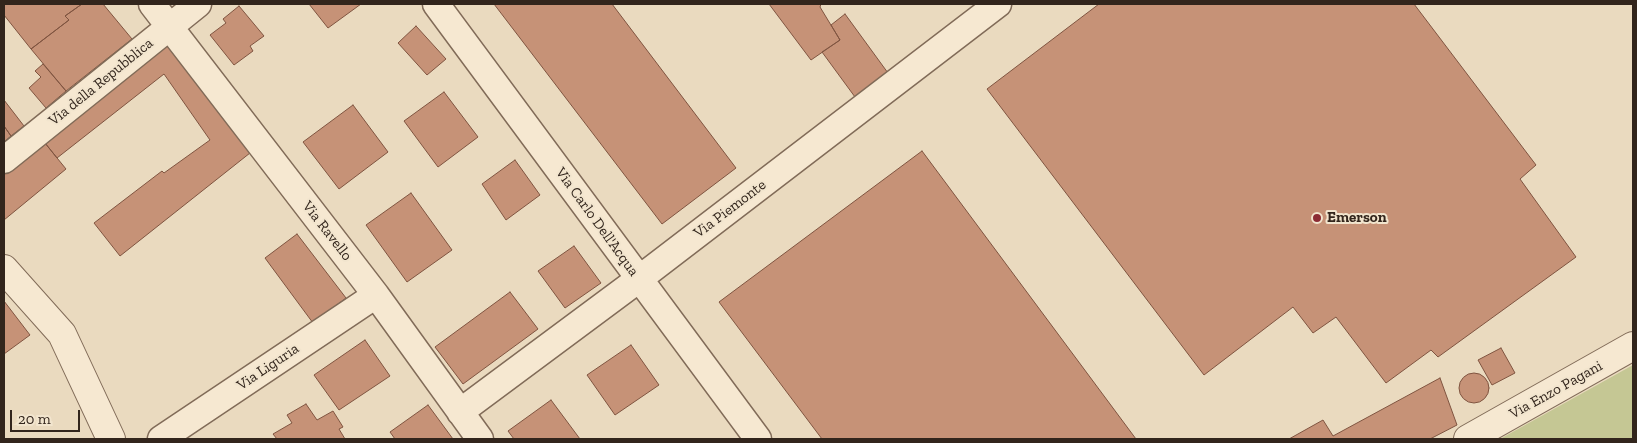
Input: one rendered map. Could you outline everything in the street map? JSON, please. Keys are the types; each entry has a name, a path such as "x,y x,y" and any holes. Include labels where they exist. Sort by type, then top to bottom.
{"street":[{"name":"Via Ravello","path":"152,4 376,295 480,439"},
{"name":"Via della Repubblica","path":"4,160 198,4"},
{"name":"Via Carlo Dell'Acqua","path":"436,4 758,439"},
{"name":"Via Piemonte","path":"460,412 639,279 998,4"},
{"path":"4,270 62,334 111,439"},
{"name":"Via Liguria","path":"161,439 376,295"},
{"name":"Via Enzo Pagani","path":"1474,436 1633,346"}],"green space":[{"path":"1633,365 1633,439 1500,439"}],"building":[{"path":"4,4 82,4 65,16 69,20 31,49 4,15"},
{"path":"82,4 103,4 132,39 66,91 31,49 69,20 65,16"},
{"path":"309,4 361,4 328,28"},
{"path":"494,4 612,4 736,168 662,224"},
{"path":"769,4 821,4 820,7 840,40 811,60"},
{"name":"Emerson","path":"1099,4 1414,4 1536,165 1520,179 1576,257 1438,357 1431,350 1386,383 1336,317 1313,333 1293,307 1204,375 987,89"},
{"path":"239,6 264,36 250,46 253,51 234,65 210,35 226,23 223,19"},
{"path":"845,14 888,73 855,97 822,52 840,40 831,25"},
{"path":"416,26 446,59 427,75 398,43"},
{"path":"165,42 250,153 120,256 94,223 162,171 164,173 210,140 164,74 57,158 42,139"},
{"path":"43,64 66,91 46,108 29,88 41,77 35,71"},
{"path":"444,92 478,137 438,167 404,121"},
{"path":"4,100 24,126 11,136 4,126"},
{"path":"353,105 388,152 339,189 303,142"},
{"path":"4,126 11,136 4,142"},
{"path":"40,137 66,169 4,220 4,167"},
{"path":"922,151 1136,439 822,439 719,302"},
{"path":"515,160 540,195 506,220 482,184"},
{"path":"411,193 452,250 407,282 366,225"},
{"path":"297,234 346,298 313,323 265,258"},
{"path":"574,246 601,283 565,308 538,271"},
{"path":"510,292 538,329 463,384 435,347"},
{"path":"4,301 30,335 4,354"},
{"path":"365,340 390,376 339,410 314,375"},
{"path":"631,345 659,385 615,415 587,375"},
{"path":"1501,348 1515,373 1492,385 1478,360"},
{"path":"1474,373 1480,374 1488,382 1488,394 1480,402 1474,403 1468,402 1460,394 1459,388 1460,382 1468,374"},
{"path":"1440,378 1457,425 1430,439 1289,439 1323,420 1333,436"},
{"path":"551,400 580,439 514,439 508,431"},
{"path":"306,404 317,420 333,411 343,427 339,429 345,439 277,439 273,434 292,423 287,415"},
{"path":"428,405 453,439 395,439 390,432"}],"place":[{"name":"Emerson","path":"1317,218"}]}
